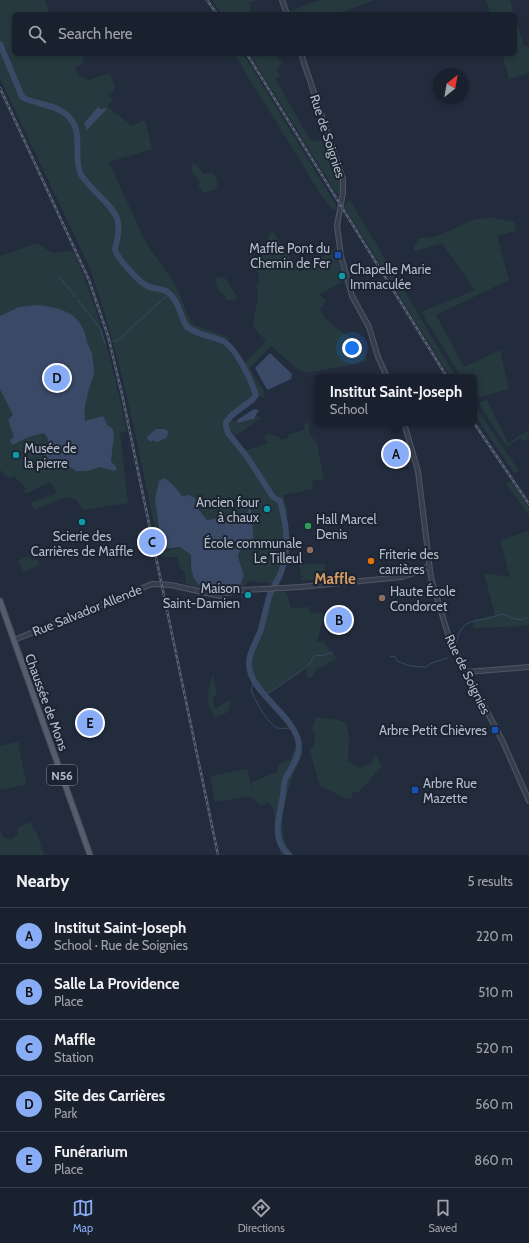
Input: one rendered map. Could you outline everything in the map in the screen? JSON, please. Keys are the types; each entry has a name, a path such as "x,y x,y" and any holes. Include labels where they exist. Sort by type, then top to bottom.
{"main road":[{"name":"Chaussée de Mons","path":"0,601 90,855"}],"street":[{"path":"282,0 286,12"},
{"name":"Rue de Soignies","path":"302,56 343,179 343,193 337,232 342,262 352,296 369,327 378,357 386,374"},
{"name":"Rue de Soignies","path":"405,426 418,471 430,571 450,642 503,742 529,801"},
{"path":"423,570 429,565"},
{"path":"423,570 430,571"},
{"name":"Rue Salvador Allende","path":"14,640 152,584 171,585 220,596 226,593 303,587 407,576 423,570"},
{"path":"466,672 529,667"}],"green space":[{"path":"0,0 45,0 49,12 12,12 12,56 84,56 83,63 75,68 78,75 89,80 110,73 115,87 113,92 108,94 113,101 107,106 132,126 145,120 152,149 109,162 145,241 175,284 192,324 230,338 225,342 243,365 266,341 254,326 254,316 258,301 258,291 256,286 260,282 257,269 270,233 273,232 300,272 335,248 344,281 318,295 326,301 320,309 324,317 330,323 359,344 364,351 367,360 361,363 306,373 298,370 271,346 250,368 265,393 264,398 256,395 226,422 228,433 257,471 261,472 246,450 268,443 264,437 269,434 280,437 279,440 288,438 289,434 304,430 305,424 308,422 309,433 317,444 324,479 312,481 314,489 283,495 288,512 285,520 287,551 283,567 274,586 271,587 270,583 248,581 244,587 239,588 242,572 238,556 242,550 253,543 254,540 252,518 248,512 240,515 235,520 225,517 207,520 192,496 182,496 173,487 159,481 155,498 159,516 158,521 161,543 168,550 180,547 191,555 190,563 199,586 208,590 186,584 185,572 180,568 177,557 161,557 130,409 111,336 88,264 0,79"},
{"path":"212,0 259,0 249,3 251,11 221,12"},
{"path":"320,0 375,0 342,12 287,12"},
{"path":"486,0 510,0 513,12 489,12"},
{"path":"517,23 524,46 529,47 529,73 509,79 503,56 517,56"},
{"path":"235,56 244,56 336,205 335,210 332,209 320,193"},
{"path":"251,56 260,56 261,58 262,56 277,56 282,63 277,70 280,75 279,78 275,78 310,140 315,142 329,137 344,187 341,190 339,197"},
{"path":"192,163 198,166 203,174 212,173 214,175 217,182 216,189 204,193 199,188 199,180 192,173"},
{"path":"349,199 454,374 448,374 344,206"},
{"path":"484,218 514,222 516,231 497,236 509,280 436,315 464,367 500,350 509,389 477,398 477,374 459,374 421,312 475,290 442,244 415,251 413,249 419,238 440,235 475,219"},
{"path":"38,243 53,253 71,251 75,255 92,298 106,342 127,432 120,433 128,503 83,510 77,500 66,497 35,510 30,503 57,493 50,482 26,494 24,491 26,488 14,476 10,479 0,470 0,256"},
{"path":"222,277 226,279 237,296 235,300 227,300 224,294 218,290 216,278"},
{"path":"487,400 508,443 529,430 529,438 524,441 520,438 507,447 480,406 480,402"},
{"path":"477,408 519,471 514,473 477,418"},
{"path":"258,416 261,418 235,436 227,425 228,421 237,421 238,423 250,421"},
{"path":"512,482 529,508 529,516 506,483"},
{"path":"529,531 529,626 473,628 473,620 495,615 484,573 510,577 500,541"},
{"path":"29,555 33,561 37,559 40,565 24,572 18,561"},
{"path":"299,564 325,564 325,579 302,581"},
{"path":"286,591 291,608 309,607 309,612 324,614 317,642 323,642 336,657 335,660 317,669 311,678 307,678 307,666 266,695 250,675 249,661 272,592"},
{"path":"213,674 217,695 213,698 213,706 216,709 228,700 231,701 228,712 216,717 209,707 208,702"},
{"path":"316,717 338,720 346,723 349,736 348,761 358,768 372,763 373,757 376,756 382,766 359,792 352,792 352,798 345,798 322,787 319,783 310,751 314,744 315,736 312,729"},
{"path":"18,742 26,783 25,785 0,790 0,746"},
{"path":"295,746 303,753 288,790 283,820 283,833 287,845 294,855 281,855 275,833 274,810 269,803 261,805 250,796 215,802 210,776 247,769 252,789 252,782 277,772 279,764 290,760"},
{"path":"31,822 34,831 36,831 44,855 0,855 0,831 3,837 11,839 17,835 18,827"}],"water":[{"path":"98,107 101,109 106,108 106,110 87,130 84,123"},
{"path":"37,305 65,311 81,324 92,352 94,372 88,392 85,421 103,416 108,426 112,428 114,434 111,461 117,468 115,471 100,467 88,471 76,471 63,462 56,461 45,464 44,460 48,439 44,433 29,437 12,445 10,440 14,437 8,420 13,415 0,389 0,316 19,307"},
{"path":"270,353 292,374 291,379 268,390 255,368"},
{"path":"254,409 259,410 254,419 238,423 237,420"},
{"path":"156,429 165,429 169,432 166,438 157,442 153,440 151,442 146,438"},
{"path":"164,478 174,486 182,496 189,495 195,498 197,507 207,520 225,517 235,520 240,515 246,514 249,509 251,510 254,542 242,549 238,556 244,576 239,588 228,590 210,590 203,587 197,583 193,576 191,555 180,547 165,549 161,543 155,498 159,481"}],"waterway":[{"path":"0,44 22,97 59,110 69,117 73,123 76,130 77,158 81,174 111,208 118,220 119,228 115,249 119,258 143,284 165,290 170,294 176,302 187,327 200,334 223,341 228,345 243,365 256,395 232,415 226,422 226,426 228,433 248,458 273,497 280,501 286,529 286,547 283,566 269,597 260,632 251,651 249,663 251,674 256,685 283,715 297,736 299,751 296,760 284,782 278,826 280,841 283,848 289,855"},
{"path":"59,276 75,296"},
{"path":"110,342 118,340 170,293"},
{"path":"78,300 101,330 105,344"},
{"path":"456,644 458,635 462,628 472,622 501,614 518,619 525,619 529,617"},
{"path":"266,695 308,666 314,656 325,655 333,652"},
{"path":"390,657 395,656 397,661 410,666 426,667 432,663 447,658"},
{"path":"254,681 251,690 266,717 274,726 278,728 291,728"}],"railway":[{"path":"207,0 216,12"},
{"path":"248,56 445,374"},
{"path":"0,88 89,280 108,336 122,394 218,855"},
{"path":"476,426 529,504"}],"place":[{"name":"Maffle Pont du Chemin de Fer","path":"338,255"},
{"name":"Chapelle Marie Immaculée","path":"342,276"},
{"name":"Site des Carrières","path":"57,378"},
{"name":"Institut Saint-Joseph","path":"396,454"},
{"name":"Musée de la pierre","path":"16,455"},
{"name":"Ancien four à chaux","path":"267,509"},
{"name":"Scierie des Carrières de Maffle","path":"82,522"},
{"name":"Hall Marcel Denis","path":"308,526"},
{"name":"Maffle","path":"152,542"},
{"name":"École communale Le Tilleul","path":"310,550"},
{"name":"Friterie des carrières","path":"371,561"},
{"name":"Maison Saint-Damien","path":"248,595"},
{"name":"Haute École Condorcet","path":"382,598"},
{"name":"Salle La Providence","path":"339,620"},
{"name":"Funérarium","path":"90,723"},
{"name":"Arbre Petit Chièvres","path":"495,730"},
{"name":"Arbre Rue Mazette","path":"415,790"}],"district":[{"name":"Maffle","path":"335,579"}]}
